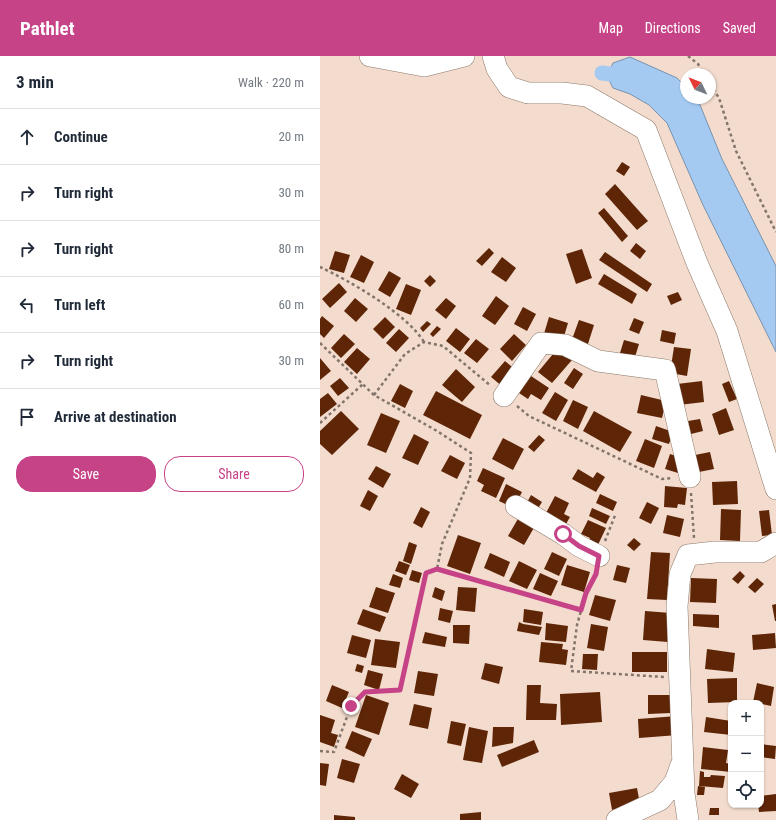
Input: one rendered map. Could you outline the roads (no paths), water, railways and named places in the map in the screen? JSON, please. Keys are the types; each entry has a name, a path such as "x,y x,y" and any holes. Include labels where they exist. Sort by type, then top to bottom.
{"street":[{"path":"370,56 424,66 464,56"},
{"path":"493,56 497,69 509,87 528,93 562,93 587,96 646,130 697,263 727,331 776,489"},
{"path":"504,396 541,343 566,345 598,361 665,370 690,477"},
{"path":"516,506 563,534 579,546 599,556"},
{"path":"688,820 684,792 677,606 680,574 688,555 715,552 761,552 776,543"},
{"path":"617,820 660,800 675,782 683,761"}],"water":[{"path":"630,57 677,78 680,81 680,104 700,104 722,159 776,266 776,352 703,205 667,123 649,105 630,94 613,88 607,76 613,63"}],"waterway":[{"path":"602,73 627,76"}]}
